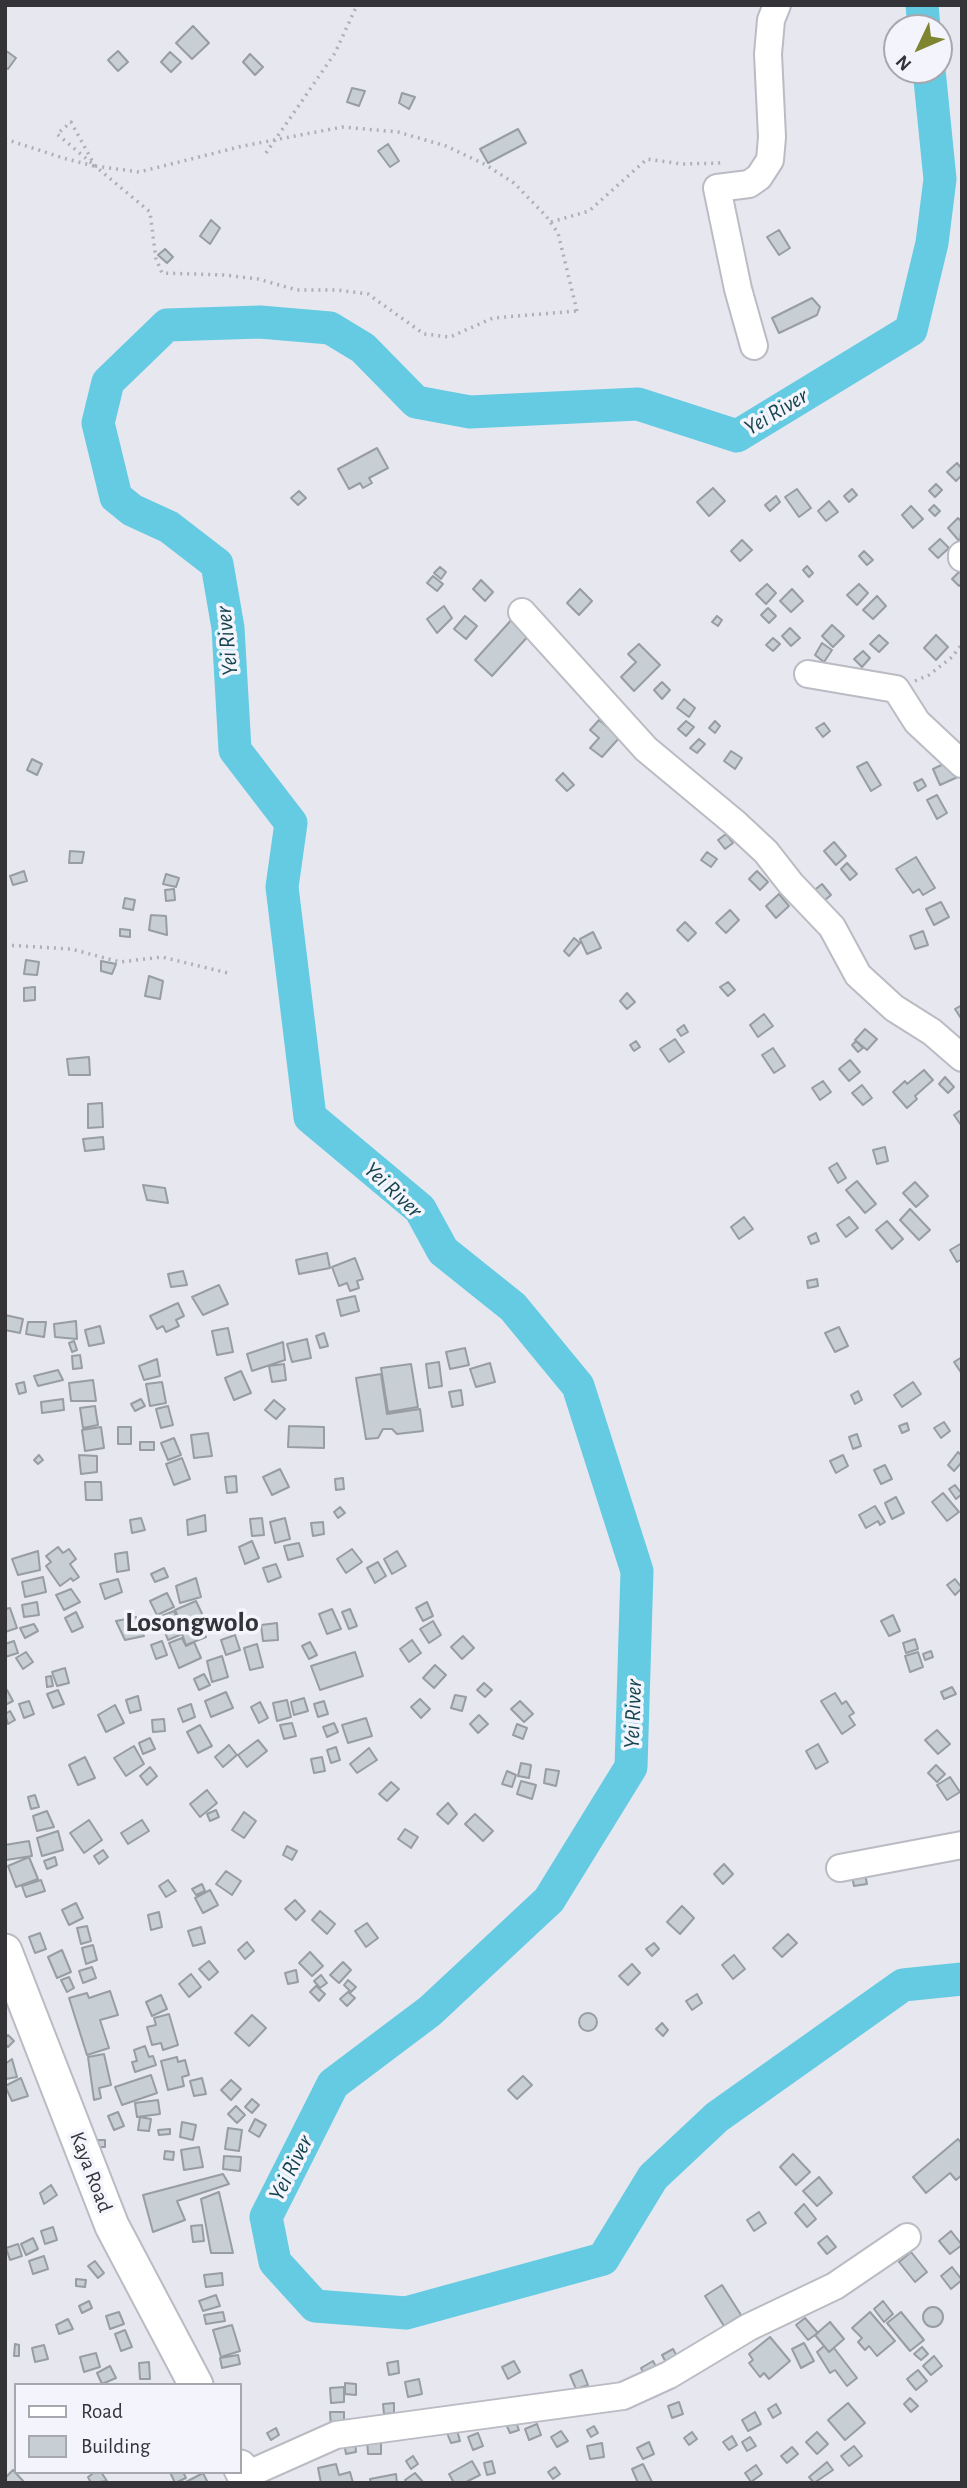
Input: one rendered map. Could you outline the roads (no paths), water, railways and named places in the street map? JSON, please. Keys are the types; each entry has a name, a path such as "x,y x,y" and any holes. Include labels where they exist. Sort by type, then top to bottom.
{"main road":[{"name":"Kaya Road","path":"5,1951 112,2226 195,2383"}],"street":[{"path":"754,346 738,289 718,188 749,184 759,177 770,160 772,137 768,54 771,20 777,5"},
{"path":"522,612 646,749 766,852 791,884 832,927 858,975 894,1008 932,1032 962,1058"},
{"path":"808,674 896,689 917,722 962,764"},
{"path":"840,1868 962,1845"},
{"path":"244,2475 336,2435 624,2396 669,2375 749,2328 835,2286 907,2237"}],"waterway":[{"name":"Yei River","path":"922,5 923,14"},
{"name":"Yei River","path":"930,84 940,179 932,243 911,330 737,436 638,404 470,412 416,402 363,348 330,328 260,322 167,325 108,382 98,423 116,497 132,510 169,527 217,564 228,628 235,750 291,823 282,887 310,1117 420,1209 443,1251 513,1307 578,1386 637,1571 631,1767 549,1900 430,2011 333,2084 266,2217 275,2262 315,2306 406,2313 603,2259 653,2177 717,2117 903,1985 962,1979"}],"district":[{"name":"Losongwolo","path":"192,1623"}]}
